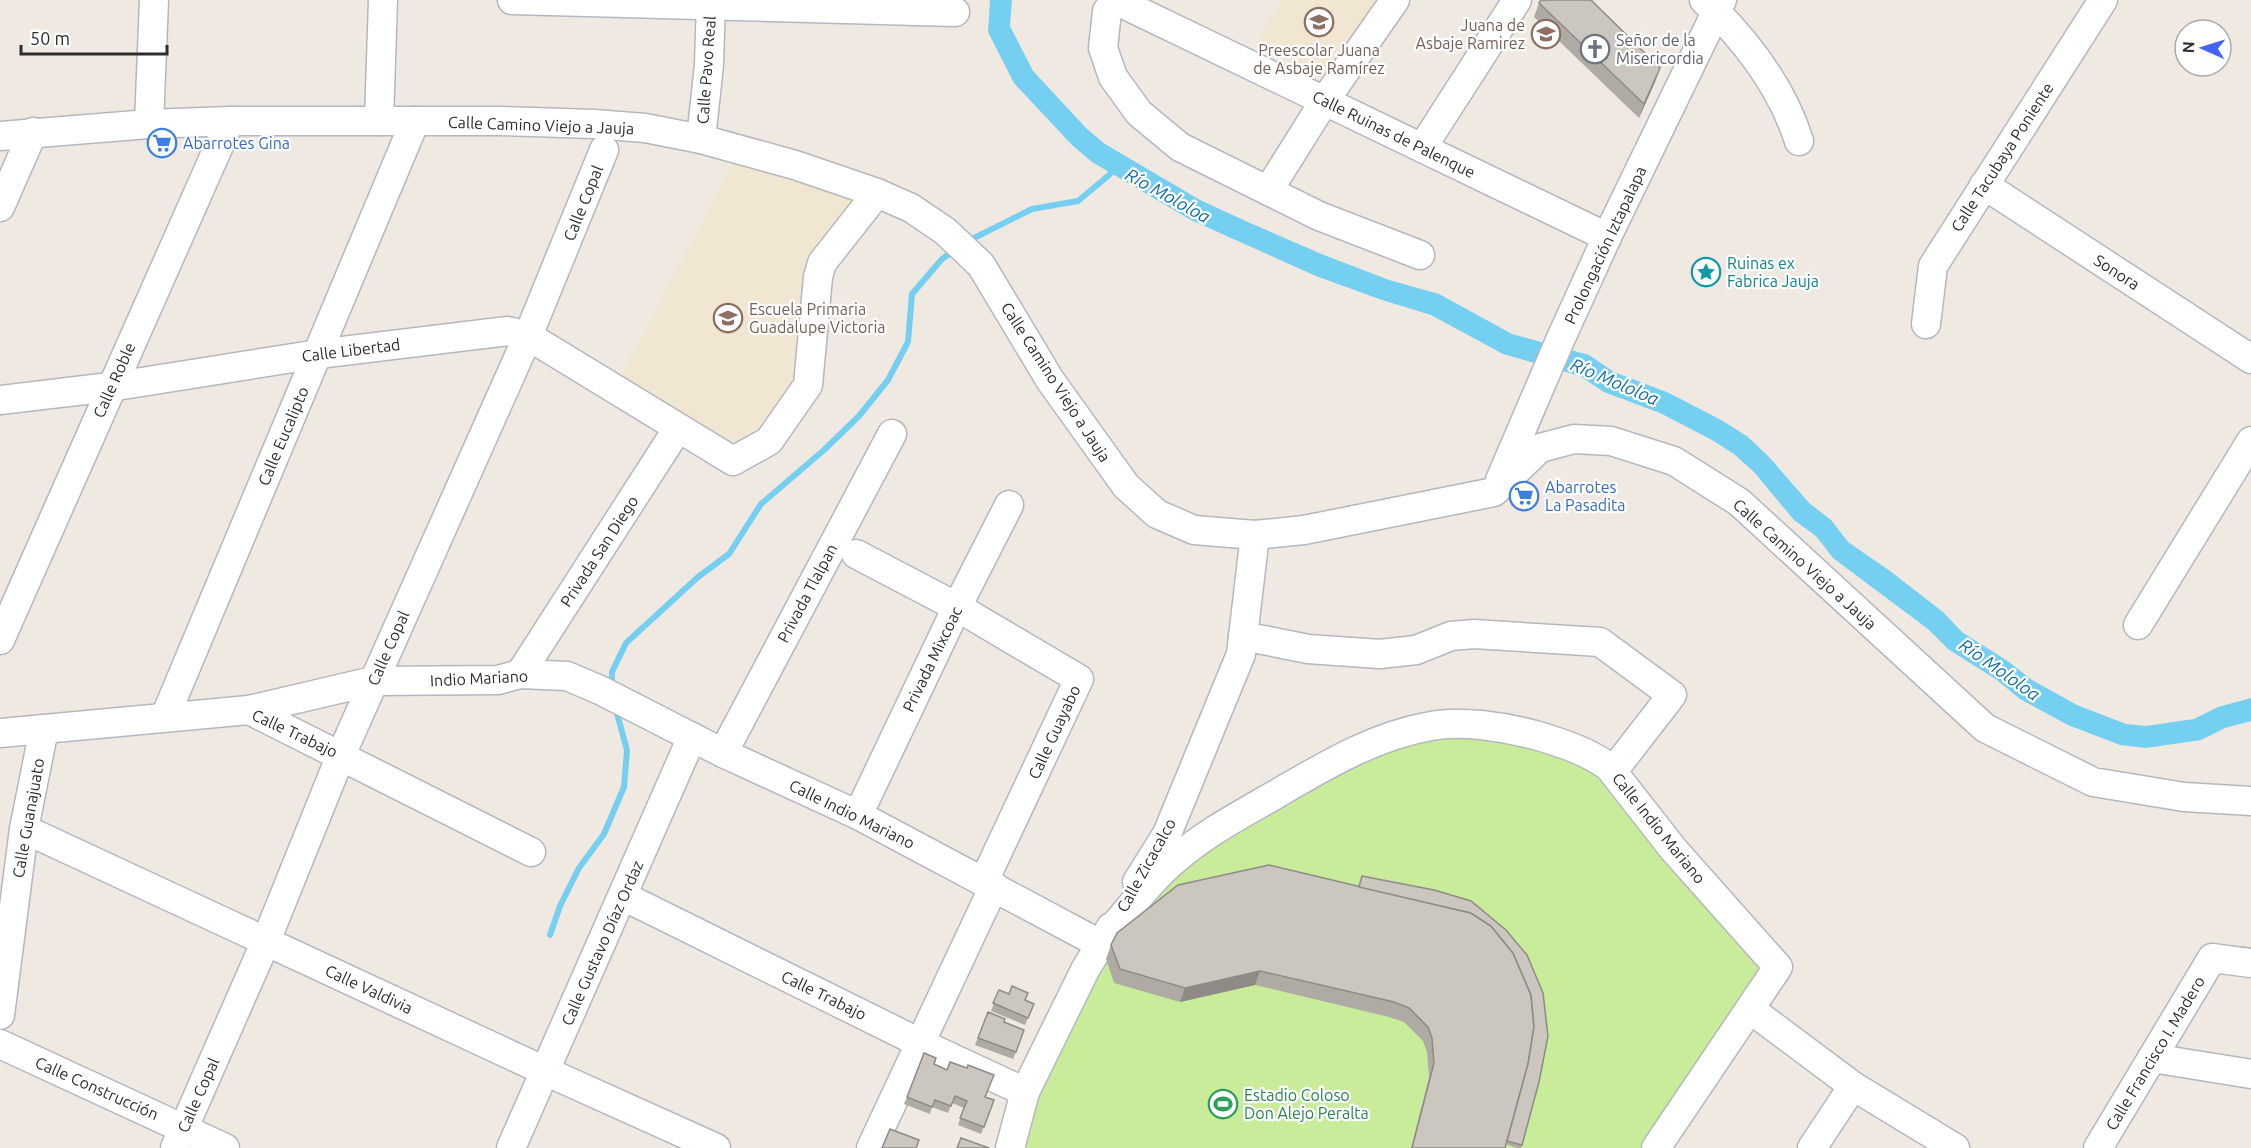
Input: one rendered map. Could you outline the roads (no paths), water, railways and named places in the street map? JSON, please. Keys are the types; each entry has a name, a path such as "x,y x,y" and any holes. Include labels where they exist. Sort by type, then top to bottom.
{"street":[{"path":"149,124 154,0"},
{"path":"379,121 383,0"},
{"path":"512,0 823,4 939,8"},
{"path":"1115,0 1107,11 1103,48 1113,77 1139,113 1180,147 1318,216 1420,255"},
{"name":"Calle Ruinas de Palenque","path":"1115,0 1607,237"},
{"path":"1268,191 1325,100 1395,0"},
{"path":"1422,148 1517,0"},
{"name":"Calle Tacubaya Poniente","path":"1926,324 1933,266 2103,0"},
{"name":"Calle Pavo Real","path":"700,139 709,65 710,3"},
{"path":"1714,4 1775,86 1799,141"},
{"name":"Prolongación Iztapalapa","path":"1494,492 1561,338 1714,4"},
{"name":"Calle Camino Viejo a Jauja","path":"0,136 149,124 230,121 594,124 645,129 700,139 795,165 878,193 911,208 945,231 981,265 1050,380 1126,486 1158,514 1194,530 1255,535 1304,530 1494,492 1540,448 1574,439 1611,441 1674,461 1739,502 1985,728 2093,782 2184,797 2251,801"},
{"name":"Calle Roble","path":"0,640 230,121"},
{"name":"Calle Eucalipto","path":"165,717 415,121"},
{"path":"0,207 33,132"},
{"name":"Calle Copal","path":"179,1138 266,941 373,681 528,336 604,150"},
{"name":"Sonora","path":"1984,185 2251,359"},
{"name":"Calle Libertad","path":"0,400 111,387 318,354 508,331 528,336 733,460 769,441 808,385 818,277 822,263 878,193"},
{"name":"Privada San Diego","path":"520,674 678,428"},
{"name":"Privada Tlalpan","path":"723,753 892,434"},
{"path":"2138,625 2251,441"},
{"name":"Privada Mixcoac","path":"858,815 1009,505"},
{"name":"Calle Zicacalco","path":"1010,1148 1025,1092 1085,970 1167,834 1241,654 1255,535"},
{"path":"856,554 957,608"},
{"name":"Calle Guayabo","path":"871,1148 920,1043 1080,679 957,608"},
{"path":"1243,636 1308,649 1380,654 1416,650 1451,636 1474,634 1600,642 1672,695 1612,771"},
{"name":"Indio Mariano","path":"249,710 373,681 498,680 520,674 567,676 600,690"},
{"name":"Calle Indio Mariano","path":"600,690 723,753 858,815 1102,941 1176,858 1222,826 1331,762 1386,738 1432,725 1469,725 1516,730 1566,744 1596,758 1612,771 1674,850 1778,967 1750,1009"},
{"name":"Calle Trabajo","path":"0,733 249,710 531,852"},
{"name":"Calle Guanajuato","path":"0,1015 24,829 44,729"},
{"name":"Calle Gustavo Díaz Ordaz","path":"511,1148 693,737"},
{"name":"Calle Valdivia","path":"24,829 716,1148"},
{"name":"Calle Trabajo","path":"623,896 920,1043 1025,1092"},
{"name":"Calle Francisco I. Madero","path":"2098,1148 2212,958 2251,963"},
{"path":"1656,1148 1750,1009 1853,1086 1955,1148"},
{"name":"Calle Construcción","path":"0,1044 179,1138 225,1148"},
{"path":"2152,1058 2251,1074"},
{"path":"1812,1148 1853,1086"}],"water":[{"name":"Río Mololoa","path":"990,0 1012,0 1010,26 1033,71 1087,129 1105,144 1200,200 1250,223 1389,280 1439,294 1512,334 1589,355 1614,372 1669,393 1723,421 1748,437 1770,458 1809,503 1831,520 1848,542 1943,612 1962,632 2009,662 2032,680 2077,705 2126,724 2146,726 2194,719 2218,707 2251,698 2251,721 2225,728 2201,740 2146,748 2120,745 2068,725 2020,699 1997,680 1948,649 1928,629 1833,558 1816,536 1794,520 1754,472 1734,454 1712,440 1660,413 1604,392 1580,376 1503,354 1431,315 1316,276 1191,220 1092,162 1072,145 1014,83 988,32"}],"waterway":[{"path":"968,241 1032,209 1078,201 1114,169"},
{"path":"612,688 612,672 626,643 698,577 729,554 761,504 824,450 859,416 888,380 908,342 912,294 942,259 955,250"},
{"path":"550,935 560,906 579,868 604,834 624,787 627,750 616,710"}],"place":[{"name":"Preescolar Juana de Asbaje Ramírez","path":"1319,22"},
{"name":"Juana de Asbaje Ramirez","path":"1546,34"},
{"name":"Señor de la Misericordia","path":"1595,49"},
{"name":"Abarrotes Gina","path":"162,143"},
{"name":"Ruinas ex Fabrica Jauja","path":"1706,272"},
{"name":"Escuela Primaria Guadalupe Victoria","path":"728,318"},
{"name":"Abarrotes La Pasadita","path":"1524,496"},
{"name":"Estadio Coloso Don Alejo Peralta","path":"1223,1104"}]}
